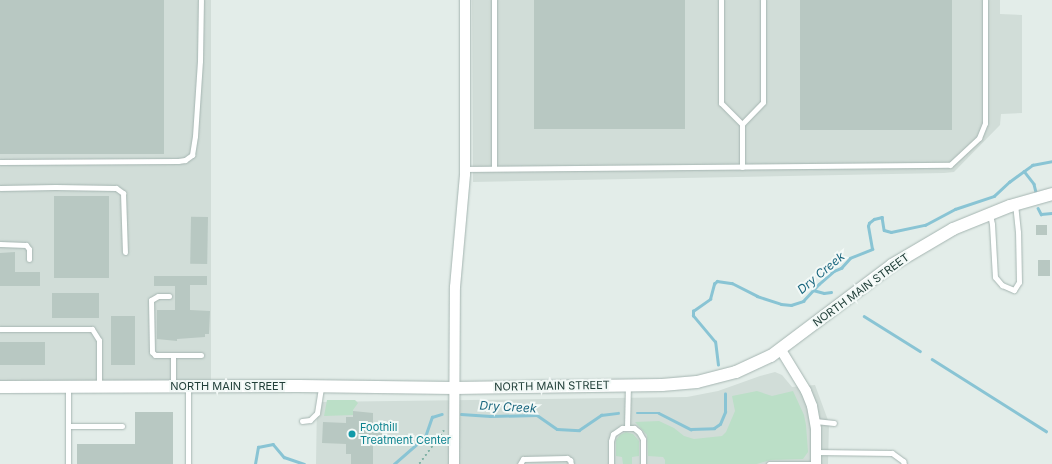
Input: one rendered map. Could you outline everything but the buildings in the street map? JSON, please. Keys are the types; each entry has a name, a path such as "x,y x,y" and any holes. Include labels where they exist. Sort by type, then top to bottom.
{"street":[{"path":"454,464 455,287 464,201 465,169 465,0"},
{"name":"NORTH MAIN STREET","path":"0,387 321,386 454,388 628,385 697,382 720,377 754,365 781,350 905,257 953,229 1015,205 1052,194"},
{"path":"781,350 806,390 815,421 816,464"}],"lane":[{"path":"0,162 178,161 185,160 192,155 195,136 200,61 201,0"},
{"path":"494,0 494,168"},
{"path":"721,0 721,103 742,124"},
{"path":"742,166 742,124 764,102 763,0"},
{"path":"465,169 742,166 943,166 953,163 981,135 985,123 985,0"},
{"path":"0,188 116,188 123,193 125,252"},
{"path":"990,214 992,224 995,277 1002,285 1014,290 1019,282 1018,232 1015,205"},
{"path":"0,244 26,245 29,249 29,259"},
{"path":"168,296 154,296 151,300 151,350 155,355 201,355"},
{"path":"0,329 92,329 99,340 100,387"},
{"path":"173,355 173,386"},
{"path":"626,428 628,385"},
{"path":"188,386 188,464"},
{"path":"302,421 310,420 317,413 321,386"},
{"path":"68,387 68,464"},
{"path":"815,421 834,423"},
{"path":"68,426 122,426"},
{"path":"611,464 611,441 613,434 622,428 634,428 643,440 643,464"},
{"path":"816,452 892,453 903,461 904,464"},
{"path":"520,464 523,459 566,458 570,460 571,464"},
{"path":"769,464 816,464"}],"path":[{"path":"419,464 444,430"}],"shaded area":[{"path":"0,0 211,0 211,387 0,387"},
{"path":"472,0 1000,0 1000,14 1022,15 1022,113 1001,114 1000,125 954,172 473,182"},
{"path":"775,372 782,375 792,387 815,385 829,423 828,464 316,464 317,402 687,397 718,391"}],"green space":[{"path":"757,391 772,396 793,391 804,415 806,425 808,452 803,459 770,460 757,464 665,464 663,457 648,456 647,435 635,422 659,421 674,428 684,436 694,439 722,436 726,432 735,411 732,396"},
{"path":"327,400 355,400 358,403 353,410 353,415 324,416"},
{"path":"626,432 633,434 639,441 639,456 632,457 632,464 623,464 622,457 616,456 616,440 620,435"}],"waterway":[{"name":"Dry Creek","path":"718,365 715,342 693,316 693,311 710,299 714,284 717,281 732,283 757,296 781,304 791,305 803,301 819,284 834,271 841,268 850,258 872,249 868,226 874,219 882,217 884,230 891,232 925,225 955,209 994,196 1009,182 1032,165 1052,161"},
{"path":"1024,171 1034,184 1036,192"},
{"path":"1038,208 1041,214 1052,213"},
{"path":"813,290 824,293 831,292"},
{"path":"864,316 920,351"},
{"path":"932,359 1046,431"},
{"name":"Dry Creek","path":"637,413 659,413 691,429 714,428 720,424 725,412 725,394"},
{"name":"Dry Creek","path":"461,414 490,416 537,415 557,429 579,430 601,415 618,413"},
{"name":"Dry Creek","path":"394,464 425,437 432,417 442,414"},
{"name":"Dry Creek","path":"255,464 258,447 273,444 284,457 304,464"}],"place":[{"name":"Foothill Treatment Center","path":"352,434"}]}
